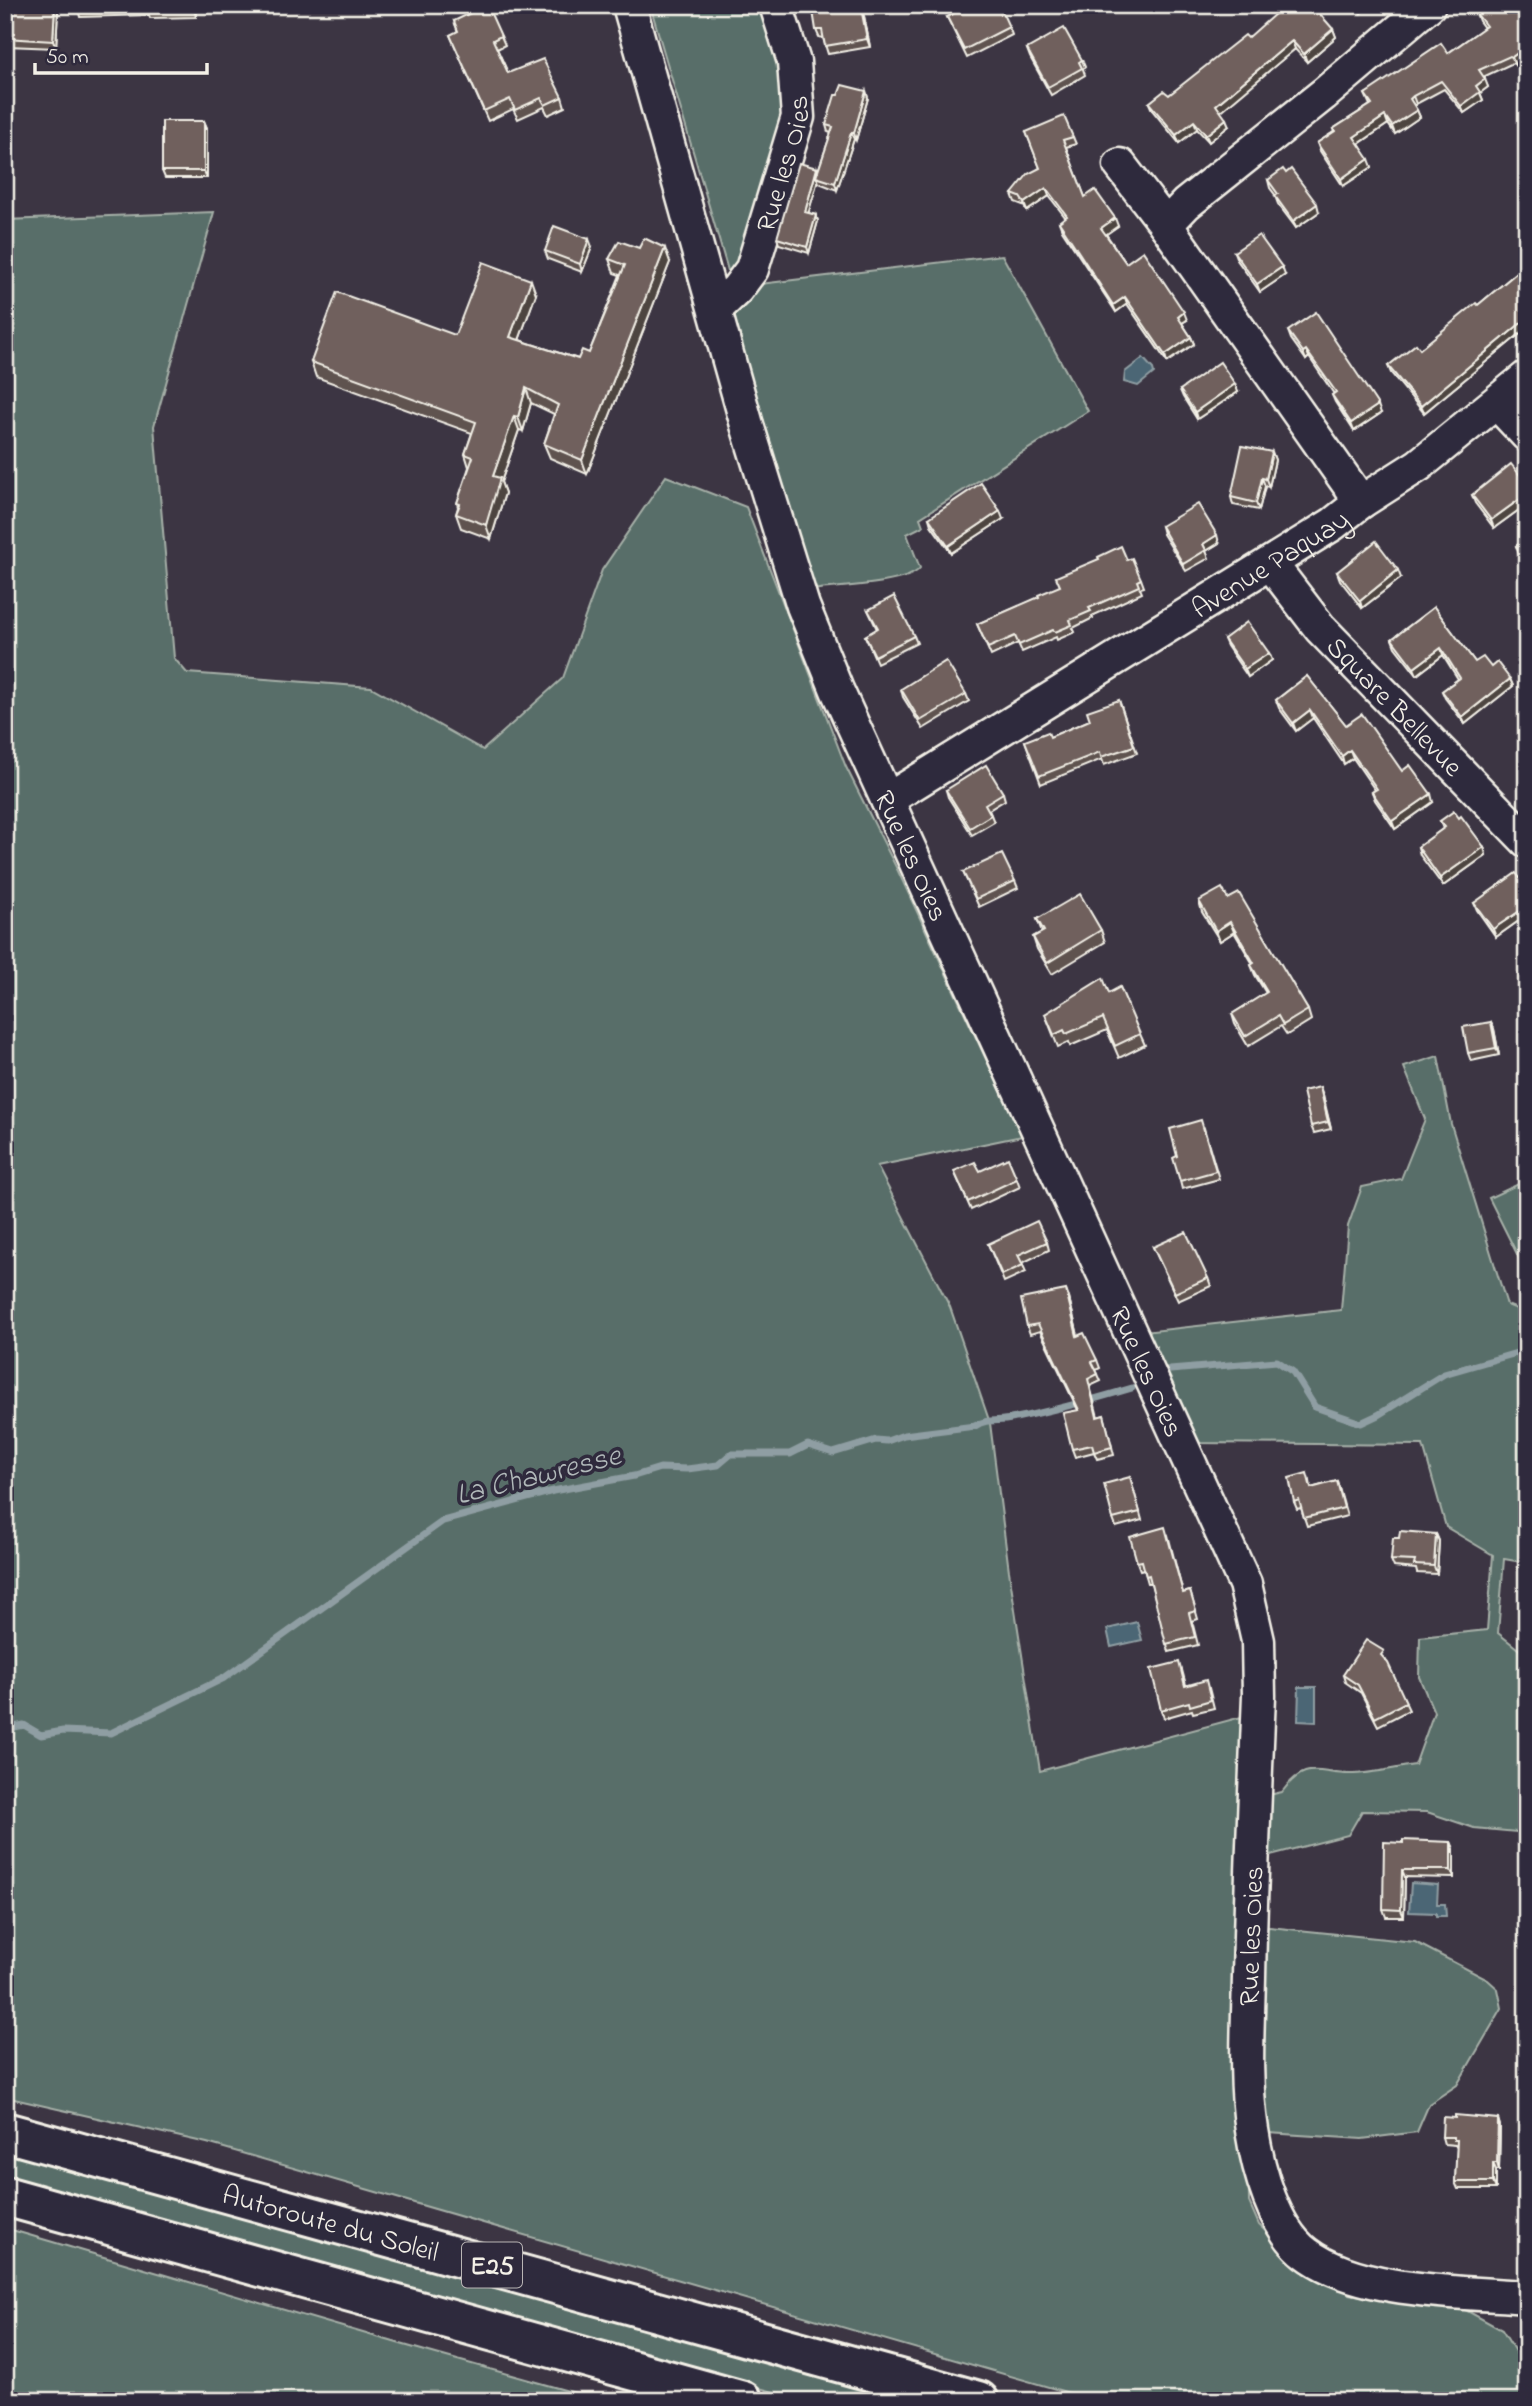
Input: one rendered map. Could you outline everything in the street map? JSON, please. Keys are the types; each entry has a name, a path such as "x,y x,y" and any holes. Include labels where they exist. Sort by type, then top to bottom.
{"highway":[{"name":"Autoroute du Soleil","path":"5,2132 979,2401"},
{"name":"E25","path":"5,2196 743,2401"}],"street":[{"name":"Rue les Oies","path":"629,5 747,425 803,606 837,690 1245,1584 1258,1641 1259,1696 1247,2051 1252,2129 1266,2194 1284,2227 1305,2253 1333,2269 1366,2281 1527,2297"},
{"name":"Rue les Oies","path":"716,309 737,289 752,269 798,117 794,62 776,5"},
{"path":"1166,225 1186,204 1324,94 1429,5"},
{"name":"Avenue Paquay","path":"887,800 1270,564 1333,524 1361,502 1166,225 1120,166"},
{"path":"1361,502 1419,465 1527,377"},
{"path":"1497,403 1527,435"},
{"name":"Square Bellevue","path":"1270,564 1320,628 1527,841"}],"green space":[{"path":"650,5 746,5 768,19 789,105 743,271 729,274"},
{"path":"214,212 154,426 174,658 187,673 371,687 483,750 563,678 602,570 666,476 746,507 846,767 898,871 1022,1136 877,1166 950,1307 990,1423 1009,1571 1040,1771 1245,1716 1249,2202 1259,2225 1298,2262 1350,2294 1410,2304 1462,2308 1502,2330 1522,2363 1527,2382 1524,2401 1097,2401 207,2143 5,2097 5,220"},
{"path":"1002,255 1088,411 920,518 923,526 907,534 920,568 913,574 886,582 810,590 726,303 760,284"},
{"path":"1438,1056 1451,1124 1507,1305 1527,1313 1527,1556 1521,1562 1504,1559 1498,1633 1527,1656 1527,1833 1474,1828 1427,1812 1362,1811 1348,1835 1263,1857 1264,1796 1282,1792 1298,1775 1313,1771 1358,1774 1415,1765 1434,1712 1419,1677 1420,1637 1487,1630 1493,1555 1446,1527 1423,1445 1194,1443 1143,1332 1341,1310 1348,1226 1362,1187 1401,1179 1425,1119 1404,1067"},
{"path":"1527,1180 1527,1274 1489,1198"},
{"path":"1259,1926 1415,1942 1488,1980 1498,1989 1502,2008 1457,2085 1429,2104 1417,2132 1362,2139 1268,2133 1258,2031"},
{"path":"5,2146 930,2401 806,2401 5,2179"},
{"path":"5,2228 404,2345 604,2401 5,2401"}],"water":[{"path":"1143,358 1154,373 1138,386 1124,382 1125,372"},
{"path":"1137,1622 1142,1640 1111,1647 1107,1629"},
{"path":"1299,1687 1316,1687 1316,1722 1298,1721"},
{"path":"1411,1883 1438,1885 1437,1904 1445,1904 1446,1916 1409,1912"}],"building":[{"path":"5,5 55,5 53,41 5,38"},
{"path":"77,5 194,5 194,9 77,9"},
{"path":"487,5 501,36 493,40 508,73 543,59 562,97 545,105 541,98 515,110 510,99 484,111 450,35 458,31 454,21"},
{"path":"969,5 999,5 1009,27 964,50 947,17"},
{"path":"1285,5 1312,5 1333,29 1304,54 1292,41 1216,105 1226,119 1206,135 1194,121 1176,135 1149,103 1164,91 1169,95 1245,35 1248,38"},
{"path":"1486,5 1527,5 1527,46 1512,57 1479,70 1485,79 1476,86 1480,92 1461,106 1441,81 1410,99 1417,110 1392,126 1385,116 1354,137 1369,159 1341,179 1317,143 1335,131 1333,129 1372,104 1365,94 1441,43 1448,53 1486,26 1476,13"},
{"path":"841,6 842,11 861,8 867,39 825,46 822,30 816,30 813,11"},
{"path":"1064,28 1082,60 1079,62 1082,68 1048,87 1027,49"},
{"path":"842,85 866,91 835,183 816,177 833,127 826,125 835,95 838,95"},
{"path":"1064,116 1073,137 1063,140 1085,197 1095,190 1115,218 1101,228 1126,263 1143,251 1184,312 1178,317 1191,337 1165,355 1125,297 1113,305 1059,222 1067,216 1046,188 1024,203 1020,197 1012,194 1028,174 1040,168 1026,132"},
{"path":"162,121 204,121 204,171 162,171"},
{"path":"799,163 817,168 805,212 816,215 807,247 777,238"},
{"path":"1283,169 1286,173 1291,169 1317,204 1293,221 1275,196 1278,194 1268,180"},
{"path":"554,226 589,239 580,264 545,251"},
{"path":"1259,235 1282,267 1257,284 1234,252"},
{"path":"644,238 665,248 582,460 544,444 558,405 526,388 518,417 514,416 493,476 500,478 486,525 456,514 460,504 457,503 473,457 465,454 476,422 311,362 337,292 455,335 483,262 531,280 510,337 578,359 582,350 589,353 625,265 609,259 619,241 639,248"},
{"path":"1527,264 1527,318 1421,406 1388,366 1416,344 1420,349"},
{"path":"1316,312 1378,405 1351,423 1332,395 1336,392 1306,350 1303,352 1288,331"},
{"path":"1220,362 1235,384 1195,412 1180,390"},
{"path":"1242,446 1272,452 1266,479 1262,478 1256,503 1231,497"},
{"path":"1511,464 1527,484 1527,494 1491,520 1472,495"},
{"path":"981,483 1000,511 948,546 929,518"},
{"path":"1198,504 1217,535 1203,544 1206,550 1183,564 1161,526"},
{"path":"1527,538 1527,560 1516,546"},
{"path":"1376,541 1398,570 1360,601 1337,572"},
{"path":"1121,546 1127,560 1132,558 1141,579 1137,581 1139,586 1089,608 1091,611 1070,620 1072,625 1055,632 1053,630 1019,645 1015,636 988,648 977,624 1060,586 1056,577 1099,559 1098,557"},
{"path":"894,596 914,636 875,656 865,636 878,628 868,610"},
{"path":"1434,607 1475,662 1483,657 1491,667 1497,662 1510,679 1462,717 1442,691 1460,678 1441,648 1414,668 1392,639"},
{"path":"1247,622 1269,653 1245,669 1224,639"},
{"path":"946,661 966,694 920,721 901,689"},
{"path":"1307,676 1346,725 1362,714 1402,771 1410,765 1431,794 1392,821 1372,792 1377,789 1350,750 1342,756 1310,710 1293,723 1276,700"},
{"path":"1119,700 1134,746 1101,757 1100,752 1039,776 1025,741 1048,732 1050,737 1090,720 1087,711"},
{"path":"986,765 1003,793 985,804 991,815 970,828 946,790"},
{"path":"1454,811 1459,818 1461,816 1484,847 1440,878 1418,847 1445,827 1440,821"},
{"path":"1002,854 1015,881 976,899 963,872"},
{"path":"1516,873 1527,888 1527,906 1493,929 1474,903"},
{"path":"1222,888 1228,899 1239,893 1308,1010 1283,1025 1278,1016 1245,1036 1232,1014 1267,992 1230,922 1216,931 1199,901"},
{"path":"1080,894 1101,930 1047,963 1033,937 1044,931 1037,919"},
{"path":"1103,978 1109,993 1120,987 1140,1034 1115,1046 1103,1018 1066,1034 1064,1030 1054,1035 1045,1014"},
{"path":"1491,1022 1496,1048 1468,1053 1463,1027"},
{"path":"1320,1087 1328,1122 1311,1126 1303,1091"},
{"path":"1201,1120 1216,1171 1180,1181 1173,1158 1177,1156 1170,1129"},
{"path":"1008,1158 1017,1179 968,1202 954,1171 975,1162 980,1171"},
{"path":"1037,1221 1047,1242 1018,1255 1023,1265 1002,1275 988,1244"},
{"path":"1186,1232 1208,1278 1175,1293 1153,1247"},
{"path":"1066,1290 1077,1336 1084,1333 1097,1360 1092,1362 1098,1374 1088,1379 1097,1417 1104,1415 1112,1447 1094,1452 1092,1445 1072,1449 1063,1413 1079,1410 1038,1324 1027,1326 1021,1299"},
{"path":"1307,1473 1311,1488 1337,1481 1344,1508 1304,1518 1299,1500 1294,1502 1289,1478"},
{"path":"1130,1477 1140,1512 1113,1519 1104,1484"},
{"path":"1165,1527 1183,1593 1190,1591 1196,1611 1189,1613 1195,1637 1166,1644 1149,1575 1146,1576 1142,1561 1137,1562 1130,1537"},
{"path":"1400,1531 1436,1534 1434,1566 1414,1565 1415,1561 1391,1560 1393,1538 1399,1538"},
{"path":"1366,1640 1384,1651 1381,1655 1388,1663 1406,1702 1375,1718 1358,1685 1343,1675"},
{"path":"1179,1662 1185,1686 1206,1680 1211,1700 1190,1706 1189,1702 1161,1710 1151,1669"},
{"path":"1403,1840 1451,1842 1451,1870 1402,1870 1401,1910 1383,1909 1384,1842 1403,1843"},
{"path":"1455,2115 1498,2119 1497,2163 1493,2163 1493,2182 1455,2182 1457,2140 1454,2140 1454,2137 1442,2137 1443,2117 1455,2118"}],"waterway":[{"path":"1170,1370 1277,1361 1293,1372 1315,1407 1361,1423 1444,1374 1527,1350"},
{"name":"La Chawresse","path":"5,1729 24,1725 41,1735 63,1731 111,1733 224,1678 443,1521 553,1491 634,1476 660,1468 687,1469 718,1465 731,1454 790,1454 808,1445 833,1453 876,1440 887,1441 904,1435 1026,1416 1132,1388"}]}
